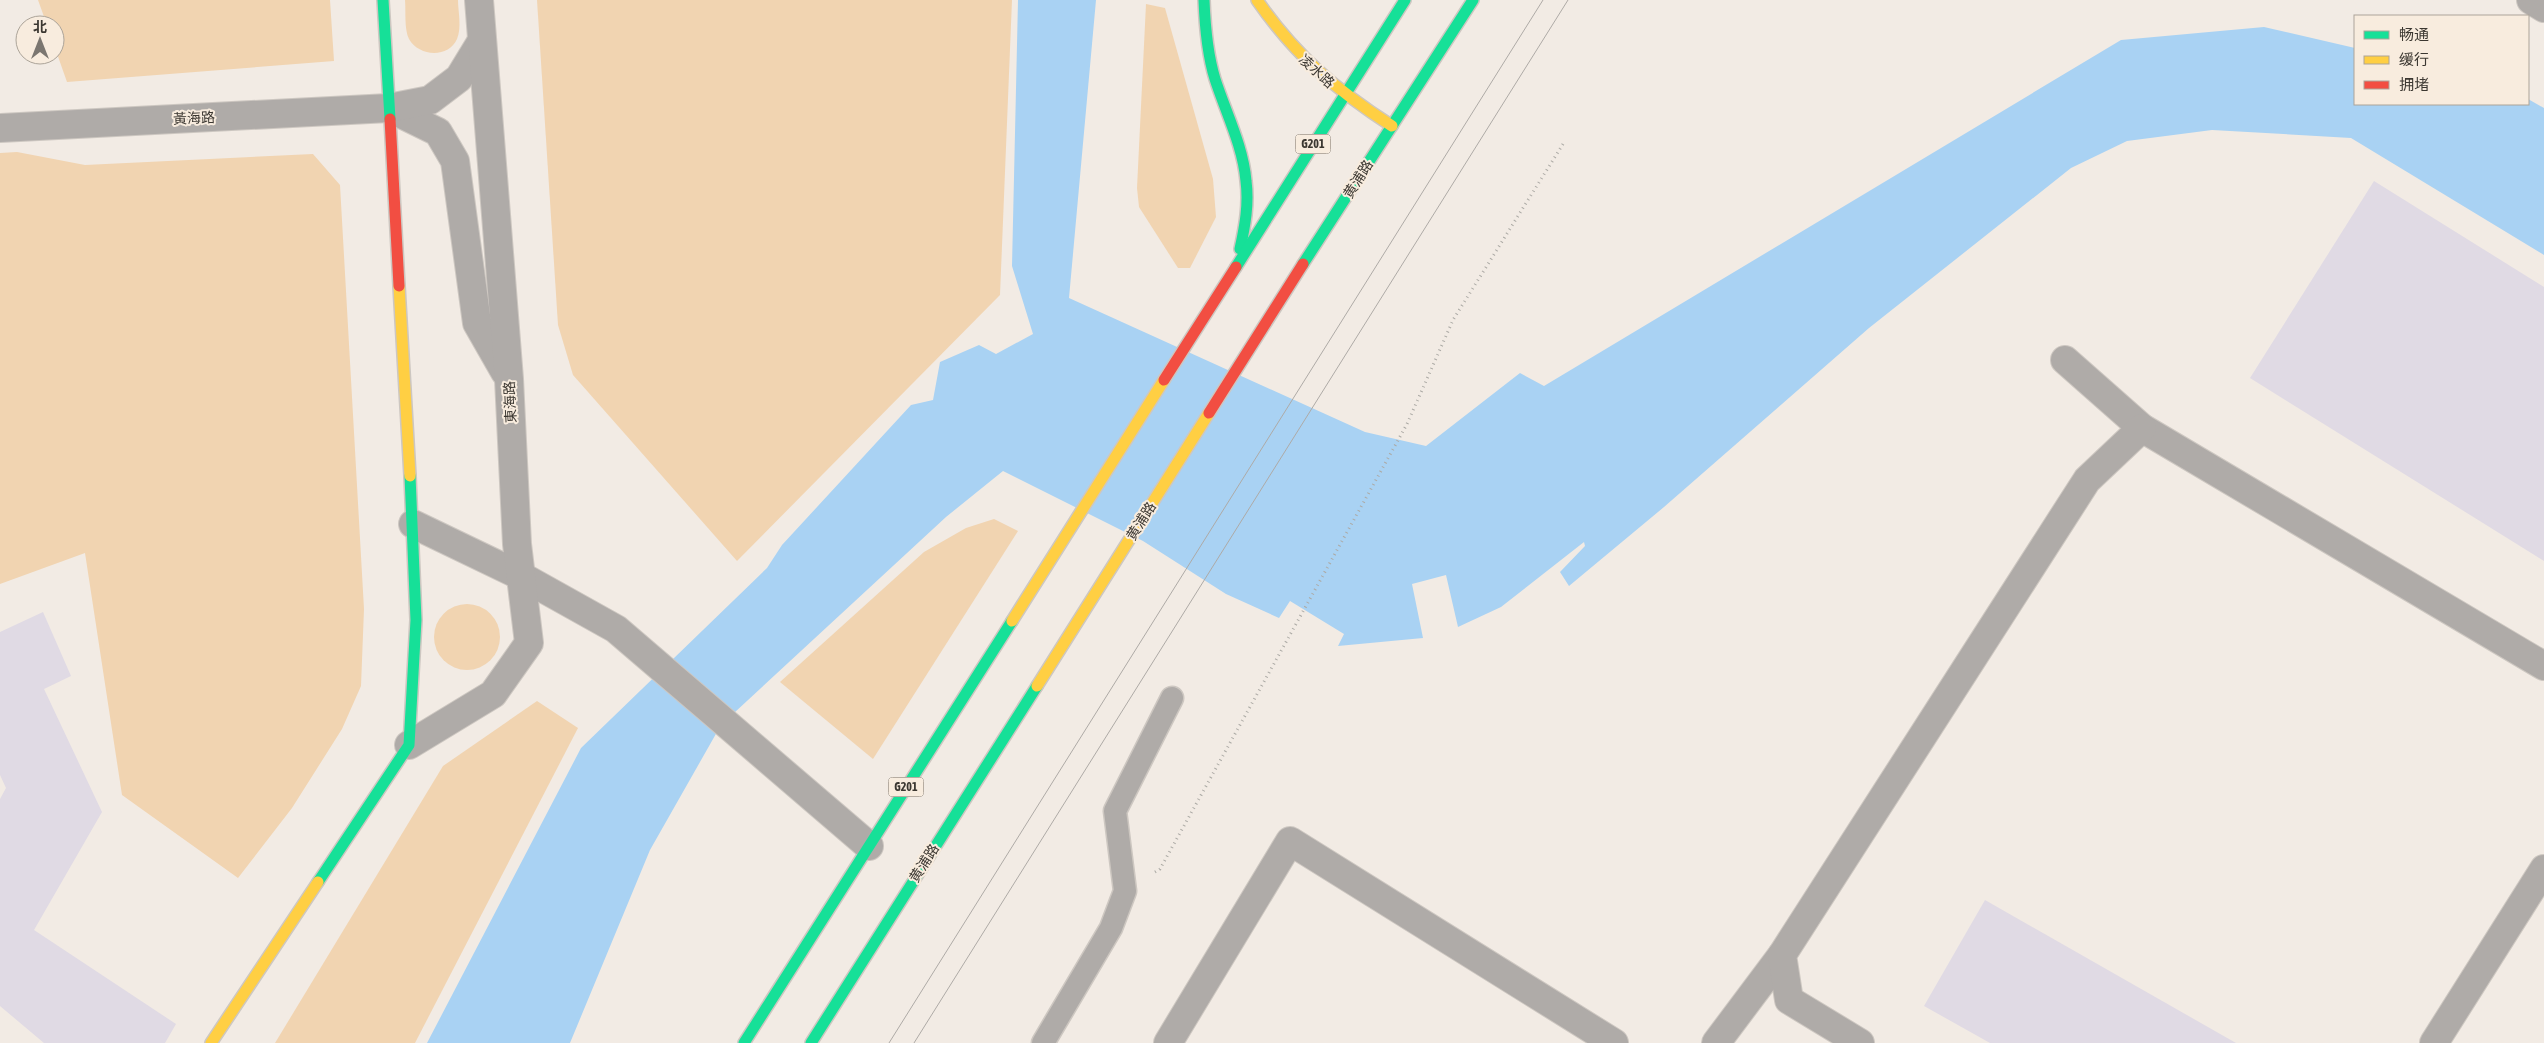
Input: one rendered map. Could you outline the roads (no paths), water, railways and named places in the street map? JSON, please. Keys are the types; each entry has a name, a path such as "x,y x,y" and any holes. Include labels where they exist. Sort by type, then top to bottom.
{"main road":[{"path":"211,1043 409,745 416,620 413,524 383,0"},
{"path":"1204,0 1205,36 1214,77 1244,160 1249,190 1246,230 1235,268"},
{"name":"凌水路","path":"1257,0 1271,22 1301,59 1344,95 1392,126"},
{"name":"G201","path":"744,1043 1405,0"},
{"name":"黄浦路","path":"811,1043 1473,0"}],"street":[{"name":"東海路","path":"409,745 493,694 529,643 521,576 509,379 479,0"},
{"path":"2531,0 2544,8"},
{"name":"黃海路","path":"0,128 389,108 430,100 459,78 481,42"},
{"path":"389,108 438,132 455,161 477,323 509,379"},
{"path":"2065,360 2142,428 2544,666"},
{"path":"1716,1043 1782,955 2087,480 2142,428"},
{"path":"413,524 521,576 616,629 869,846"},
{"path":"1168,1043 1290,841 1614,1043"},
{"path":"2434,1043 2544,869"},
{"path":"1782,955 1789,1000 1860,1043"}],"lane":[{"path":"1043,1043 1111,928 1124,891 1115,811 1172,698"}],"water":[{"path":"1018,0 1096,0 1069,298 1365,432 1426,446 1520,373 1544,386 2121,40 2264,27 2354,48 2354,105 2529,105 2529,100 2544,108 2544,255 2351,138 2212,130 2127,141 2071,168 1869,328 1664,507 1569,586 1560,572 1585,546 1584,542 1501,607 1458,627 1446,575 1412,584 1423,638 1338,646 1344,634 1290,601 1279,618 1226,594 1143,541 1003,471 946,517 721,725 650,850 570,1043 427,1043 581,748 767,568 782,545 911,405 933,400 940,362 979,345 996,354 1033,334 1012,266"}],"tram line":[{"path":"889,1043 1543,0"},
{"path":"914,1043 1568,0"}]}
